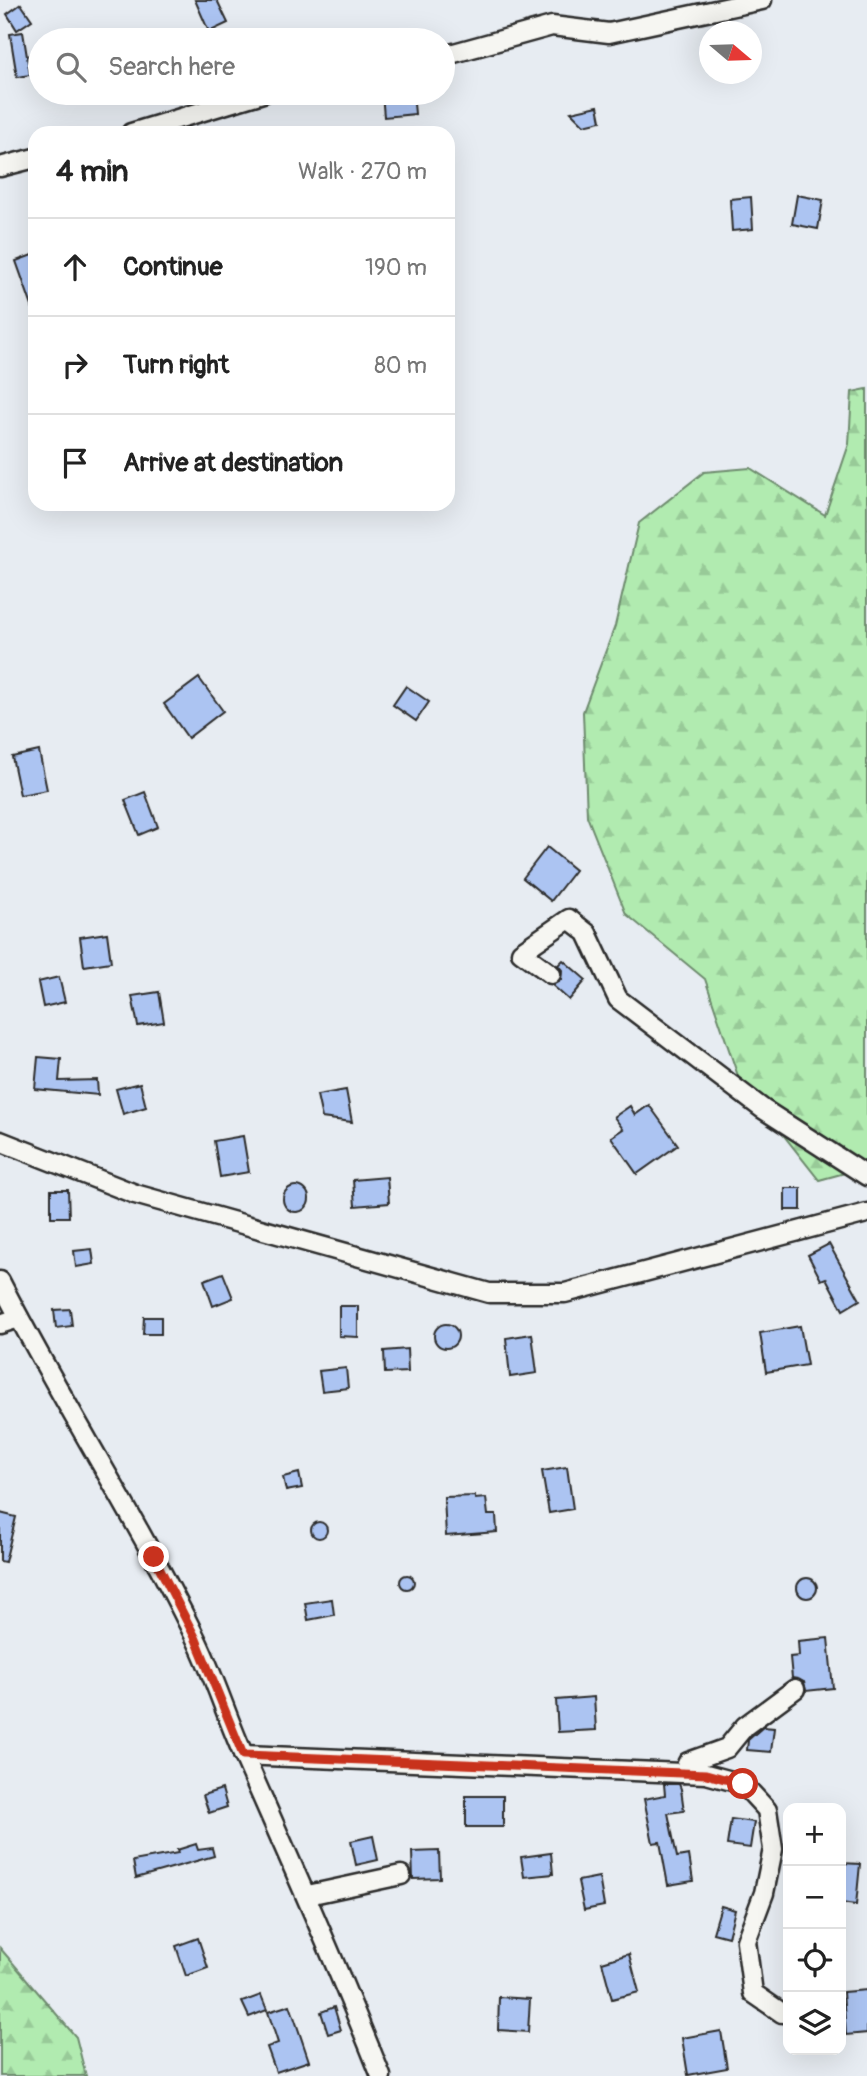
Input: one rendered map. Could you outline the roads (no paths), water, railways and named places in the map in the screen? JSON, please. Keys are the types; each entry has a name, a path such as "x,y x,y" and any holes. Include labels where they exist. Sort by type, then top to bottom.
{"street":[{"path":"455,52 552,26 608,33 762,0"},
{"path":"154,126 223,105"},
{"path":"0,167 28,160"},
{"path":"551,974 521,952 569,919 587,933 618,999 763,1109 867,1176"},
{"path":"0,1141 135,1194 488,1293 565,1293 867,1213"},
{"path":"0,1281 195,1637 243,1755 308,1895 381,2076"},
{"path":"0,1324 19,1318"},
{"path":"683,1773 688,1762 727,1748 745,1726 795,1689"},
{"path":"243,1755 706,1774 743,1784 767,1810 773,1849 764,1894 746,1941 753,1993 783,2013"},
{"path":"308,1895 401,1875"}]}
